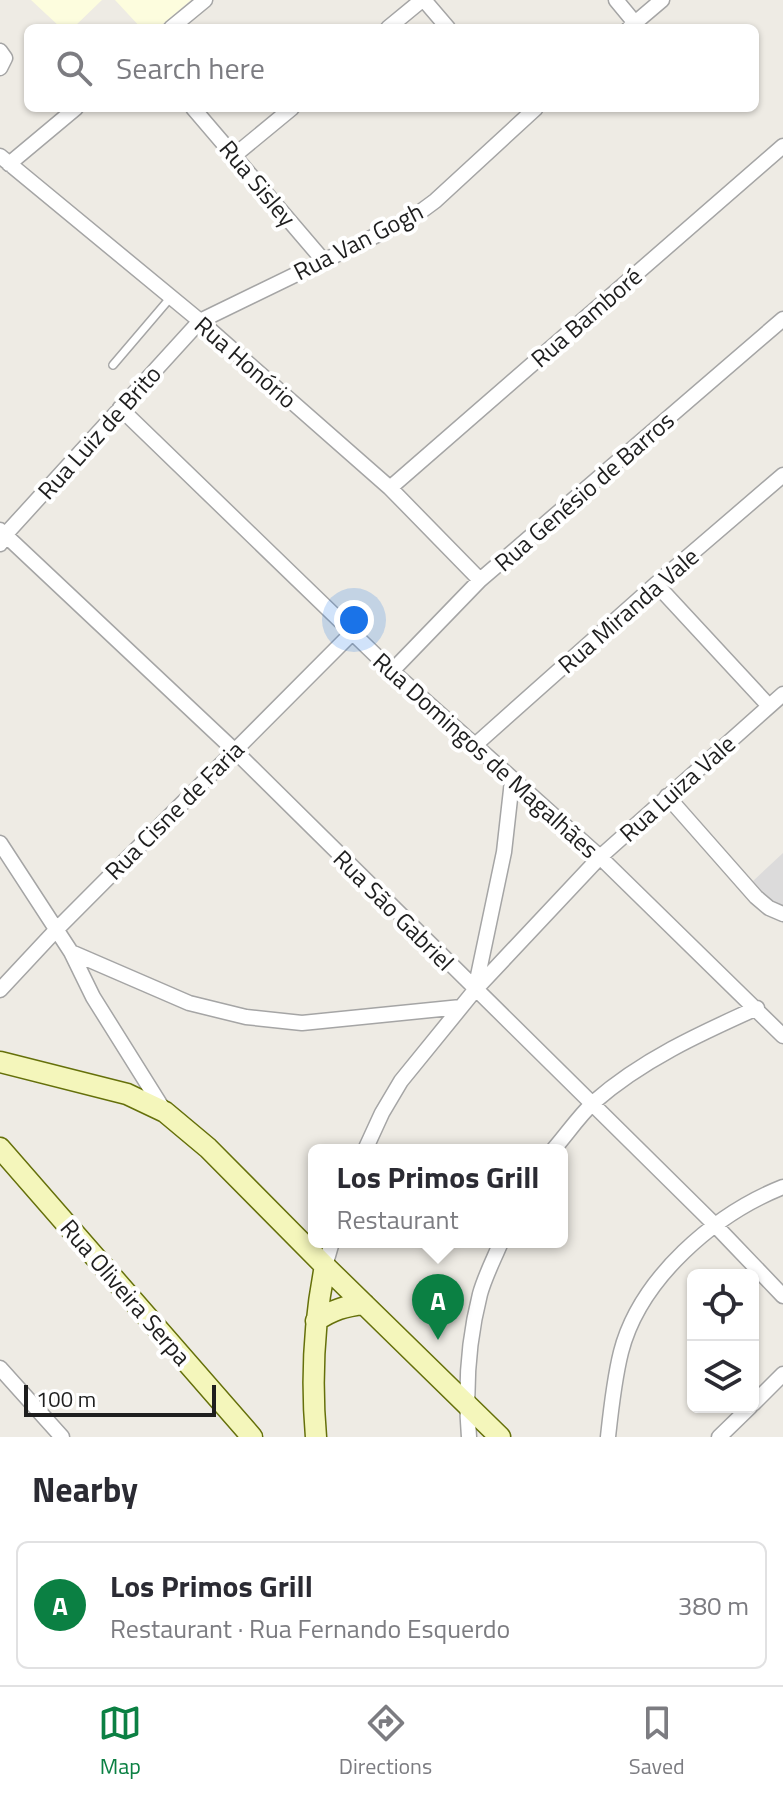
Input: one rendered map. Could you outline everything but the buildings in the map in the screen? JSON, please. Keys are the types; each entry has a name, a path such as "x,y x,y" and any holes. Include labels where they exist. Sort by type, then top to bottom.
{"street":[{"path":"176,24 205,0"},
{"path":"393,24 423,0 444,24"},
{"path":"616,0 631,24"},
{"path":"633,24 662,0"},
{"path":"0,51 5,58 0,68"},
{"path":"5,160 71,112"},
{"name":"Rua Sisley","path":"197,112 323,260"},
{"path":"235,155 287,112"},
{"name":"Rua Van Gogh","path":"200,321 412,218 435,201 525,112"},
{"name":"Rua Bamboré","path":"390,488 783,146"},
{"name":"Rua Honório","path":"5,160 200,321 390,488 480,580"},
{"name":"Rua Genésio de Barros","path":"392,671 480,580 783,319"},
{"name":"Rua Luiz de Brito","path":"2,536 200,321"},
{"name":"Rua Domingos de Magalhães","path":"120,408 392,671 600,857 783,1036"},
{"name":"Rua Miranda Vale","path":"474,746 783,475"},
{"name":"Rua São Gabriel","path":"2,536 234,750 783,1296"},
{"path":"656,584 769,706"},
{"name":"Rua Cisne de Faria","path":"0,990 352,633"},
{"name":"Rua Luiza Vale","path":"368,1144 401,1081 475,990 600,857 783,694"},
{"path":"475,990 504,852 512,781"},
{"path":"667,796 756,897 783,914"},
{"path":"0,843 71,952 93,997 165,1112"},
{"path":"71,952 189,1003 246,1017 302,1023 356,1020 461,1007"},
{"path":"558,1144 593,1104 657,1057 690,1038 757,1008"},
{"path":"117,1091 133,1076 134,1059"},
{"path":"0,1062 117,1091 149,1102 165,1112 208,1148 500,1437"},
{"name":"Rua Oliveira Serpa","path":"0,1148 252,1437"},
{"path":"608,1437 621,1349 657,1281 714,1224 783,1187"},
{"path":"316,1437 316,1321 330,1248"},
{"path":"469,1437 466,1404 468,1359 480,1293 499,1248"},
{"path":"316,1321 329,1311 364,1304"},
{"path":"0,1368 62,1437"},
{"path":"759,1397 783,1374"},
{"path":"719,1437 743,1413"}],"lane":[{"path":"113,365 171,297"}],"shaded area":[{"path":"31,0 102,0 77,24 57,24"},
{"path":"115,0 191,0 163,24 137,24"},
{"path":"783,853 783,924 753,881"}],"place":[{"name":"Los Primos Grill","path":"438,1340"}]}
